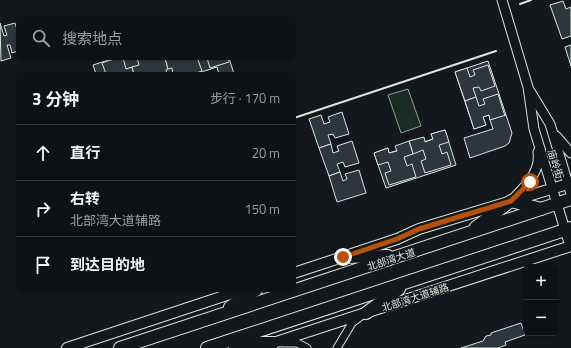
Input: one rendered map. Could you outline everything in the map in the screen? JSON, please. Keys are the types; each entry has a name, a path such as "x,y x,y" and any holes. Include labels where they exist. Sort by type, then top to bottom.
{"highway":[{"name":"北部湾大道","path":"296,290 571,199"},
{"path":"469,233 511,201 541,209"},
{"path":"207,348 568,229"},
{"path":"343,257 399,256"},
{"path":"366,313 409,282"},
{"path":"217,316 253,292"},
{"name":"北部湾大道","path":"120,348 290,292"},
{"path":"222,343 273,343"}],"main road":[{"path":"296,272 397,239 419,229 570,183"},
{"name":"北部湾大道辅路","path":"259,348 570,246"},
{"path":"67,348 236,292"}],"street":[{"name":"庙岭街","path":"502,0 528,86 534,129 557,204 568,229 570,246"},
{"name":"庙岭街","path":"528,86 550,124 570,183 571,194"},
{"path":"550,124 560,142 571,153"},
{"path":"511,201 530,182 538,163 534,129"},
{"path":"337,348 352,323 366,313"},
{"path":"273,343 297,343 307,348"}],"green space":[{"path":"408,89 421,126 401,133 388,95"}],"building":[{"path":"563,1 566,9 571,7 571,36 562,39 550,5"},
{"path":"0,23 4,36 7,35 4,26 15,23 16,52 12,53 10,45 7,45 11,58 1,61"},
{"path":"571,45 571,66 565,47"},
{"path":"109,60 230,60 233,72 218,72 217,67 201,72 95,72 93,65"},
{"path":"111,60 124,60 126,69 132,67 133,72 105,72 102,63"},
{"path":"138,60 166,60 168,69 166,70 166,72 133,72 132,67 139,65"},
{"path":"166,60 198,60 202,71 173,72 172,68 168,69"},
{"path":"208,60 228,60 229,62 210,68"},
{"path":"488,61 506,115 490,120 489,115 483,117 486,125 474,129 455,72"},
{"path":"488,65 495,86 481,91 479,87 473,88 476,97 465,101 455,72 467,68 470,77 475,75 473,70"},
{"path":"498,94 505,116 490,120 489,115 483,117 486,125 474,129 465,101 476,97 479,106 485,104 483,99"},
{"path":"342,112 349,134 335,138 333,134 328,135 331,144 319,148 309,119 321,115 324,124 330,122 328,117"},
{"path":"506,115 512,133 509,143 505,146 470,158 464,138 493,129 490,120"},
{"path":"445,130 456,165 386,188 374,153 388,148 389,153 433,139 431,134"},
{"path":"445,130 449,142 439,145 442,154 447,152 451,165 425,173 421,161 426,159 423,150 413,154 409,141 424,137 425,142 433,139 431,134"},
{"path":"352,141 359,163 345,167 343,162 337,164 340,172 329,176 319,148 331,144 333,153 339,151 337,146"},
{"path":"409,141 413,154 404,157 407,166 412,164 416,177 389,185 385,173 391,171 388,162 378,165 374,153 388,148 389,153 397,151 395,146"},
{"path":"359,170 366,193 337,202 329,176 340,172 343,181 347,179 345,174"},
{"path":"521,323 523,329 523,336 505,342 506,345 498,348 461,348 483,341 486,336 491,335 491,333"}],"wall":[{"path":"520,4 531,0"},
{"path":"296,117 496,51"}],"route":[{"path":"343,257 397,239 419,229 511,201 530,182"}]}
